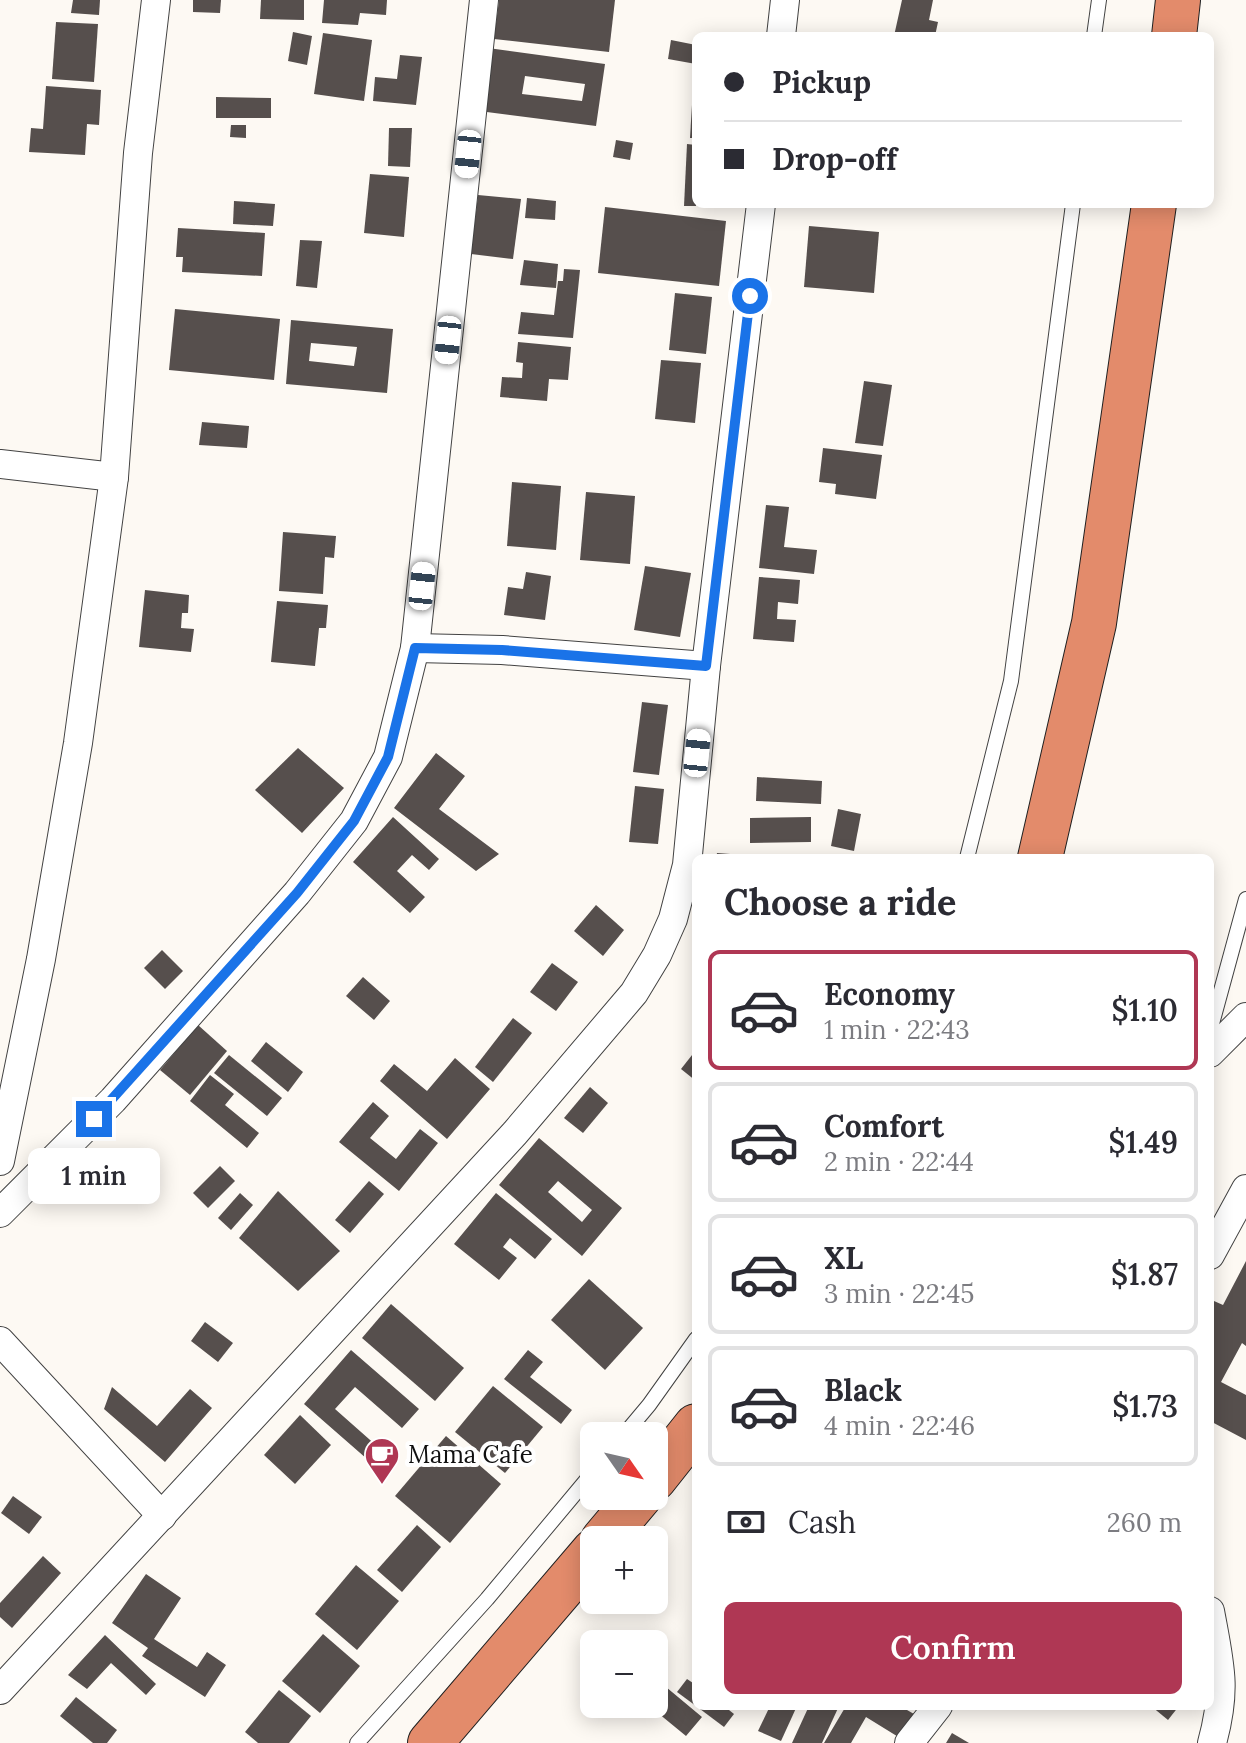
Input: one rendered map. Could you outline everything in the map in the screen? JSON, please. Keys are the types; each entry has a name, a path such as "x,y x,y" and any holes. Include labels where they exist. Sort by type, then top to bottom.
{"highway":[{"path":"1174,32 1178,0"},
{"path":"1041,854 1094,623 1153,208"},
{"path":"668,1461 692,1431"},
{"path":"615,1526 628,1510"},
{"path":"430,1743 580,1567"}],"street":[{"path":"0,1161 41,959 78,743 114,477 138,153 156,0"},
{"path":"0,1213 113,1100 297,893 354,821 388,757 415,648 484,0"},
{"path":"781,32 785,0"},
{"path":"0,1690 515,1133 634,993 657,955 673,919 687,865 706,666 761,208"},
{"path":"0,464 114,477"},
{"path":"415,648 502,650 706,666"},
{"path":"1214,1049 1246,1017"},
{"path":"1214,1248 1246,1189"},
{"path":"0,1341 162,1516"},
{"path":"1212,1743 1222,1708 1222,1677 1214,1633"},
{"path":"909,1743 935,1710"}],"lane":[{"path":"1095,32 1099,0"},
{"path":"968,854 1011,681 1072,208"},
{"path":"1214,1016 1246,899"},
{"path":"634,1422 692,1344"},
{"path":"357,1743 487,1599 580,1488"}],"building":[{"path":"73,0 100,0 99,15 71,13"},
{"path":"193,0 221,0 220,13 193,12"},
{"path":"261,0 304,0 304,20 260,19"},
{"path":"324,0 387,0 386,15 360,13 358,25 322,23"},
{"path":"499,0 615,0 609,52 494,39"},
{"path":"902,0 933,0 929,20 938,22 936,32 895,32"},
{"path":"56,22 98,24 94,82 52,79"},
{"path":"293,32 312,36 307,65 288,61"},
{"path":"323,33 372,40 364,101 314,94"},
{"path":"671,40 692,44 692,63 668,59"},
{"path":"488,48 605,64 596,126 479,111","holes":["525,76 585,84 582,101 522,94"]},
{"path":"400,55 422,57 416,105 373,101 375,77 397,79"},
{"path":"46,86 101,90 99,125 87,124 85,155 29,152 31,128 43,129"},
{"path":"216,97 271,98 271,118 216,118"},
{"path":"231,125 246,125 246,138 230,137"},
{"path":"389,128 412,128 410,167 388,166"},
{"path":"616,140 633,143 630,160 613,157"},
{"path":"687,144 692,145 692,206 684,206"},
{"path":"370,174 409,177 404,237 364,233"},
{"path":"478,195 521,199 513,259 471,254"},
{"path":"527,198 556,201 555,220 525,218"},
{"path":"234,201 275,204 273,226 233,224"},
{"path":"605,207 726,221 719,286 598,273"},
{"path":"809,226 879,232 874,293 804,287"},
{"path":"178,228 265,233 262,276 182,272 183,257 176,257"},
{"path":"300,240 322,241 317,288 296,286"},
{"path":"524,260 558,264 556,288 520,285"},
{"path":"564,269 580,270 573,338 518,334 521,312 554,315 558,281 563,281"},
{"path":"675,293 712,297 706,354 669,350"},
{"path":"175,309 280,319 274,380 169,370"},
{"path":"291,320 393,329 387,393 286,384","holes":["311,343 357,347 354,366 309,361"]},
{"path":"518,342 571,347 568,380 549,379 547,401 500,397 502,377 522,378 523,363 516,362"},
{"path":"661,360 701,363 695,423 655,419"},
{"path":"864,381 892,385 883,446 855,443"},
{"path":"202,422 249,426 247,448 199,445"},
{"path":"823,448 882,455 876,499 835,494 836,484 819,482"},
{"path":"512,482 561,486 556,550 507,546"},
{"path":"586,492 635,496 630,564 580,560"},
{"path":"766,505 789,507 784,547 817,550 814,574 759,568"},
{"path":"283,532 336,536 334,558 325,557 323,594 279,591"},
{"path":"645,566 691,573 680,637 634,630"},
{"path":"526,572 551,576 545,620 504,615 508,587 523,589"},
{"path":"759,577 800,580 798,604 778,602 777,619 796,620 794,642 753,639"},
{"path":"145,590 189,595 188,613 182,613 181,628 194,629 191,652 139,647"},
{"path":"277,601 328,605 326,628 319,628 315,666 271,662"},
{"path":"642,702 668,705 659,775 633,772"},
{"path":"298,748 344,788 302,833 255,790"},
{"path":"436,753 465,776 439,809 499,854 476,871 394,808"},
{"path":"757,777 822,781 821,804 756,801"},
{"path":"635,786 664,789 658,844 629,842"},
{"path":"838,809 861,814 854,851 831,846"},
{"path":"393,817 439,859 429,870 412,855 397,871 425,897 410,913 353,862"},
{"path":"811,817 811,842 750,843 750,818"},
{"path":"596,905 624,930 603,956 574,931"},
{"path":"162,950 183,971 165,989 144,968"},
{"path":"552,963 578,982 556,1011 530,992"},
{"path":"363,977 390,1001 374,1020 346,996"},
{"path":"513,1018 532,1033 493,1082 475,1067"},
{"path":"198,1025 227,1051 190,1095 160,1070"},
{"path":"266,1042 303,1072 288,1092 251,1061"},
{"path":"229,1055 282,1098 267,1116 214,1073"},
{"path":"692,1055 692,1078 681,1069"},
{"path":"455,1058 490,1089 447,1139 380,1081 394,1064 427,1091"},
{"path":"210,1075 234,1094 225,1105 259,1133 247,1148 190,1101"},
{"path":"590,1087 608,1103 583,1133 564,1118"},
{"path":"373,1102 389,1116 370,1138 396,1159 420,1129 438,1143 399,1191 339,1142"},
{"path":"539,1138 622,1208 582,1256 499,1185","holes":["558,1181 592,1210 582,1222 548,1192"]},
{"path":"220,1166 235,1181 208,1208 193,1193"},
{"path":"369,1181 384,1194 350,1233 335,1220"},
{"path":"278,1191 340,1251 298,1291 239,1238"},
{"path":"240,1193 253,1205 231,1230 218,1218"},
{"path":"496,1193 552,1239 535,1259 510,1238 503,1247 517,1258 499,1280 454,1244"},
{"path":"1246,1261 1246,1346 1242,1343 1221,1382 1246,1395 1246,1440 1214,1423 1214,1301 1223,1305"},
{"path":"589,1279 643,1328 605,1370 551,1320"},
{"path":"391,1304 464,1368 435,1401 362,1338"},
{"path":"205,1322 233,1343 218,1362 191,1341"},
{"path":"351,1350 419,1409 402,1428 355,1387 335,1409 378,1447 367,1459 304,1404"},
{"path":"528,1350 543,1362 530,1377 572,1410 561,1424 504,1379"},
{"path":"493,1386 543,1427 505,1473 455,1432"},
{"path":"112,1387 157,1426 190,1389 212,1408 165,1462 104,1409"},
{"path":"300,1415 331,1445 295,1484 264,1455"},
{"path":"446,1436 501,1484 450,1543 395,1496"},
{"path":"13,1496 42,1517 29,1534 1,1513"},
{"path":"417,1525 441,1547 402,1592 377,1570"},
{"path":"43,1556 61,1573 12,1628 0,1617 0,1603"},
{"path":"356,1565 399,1601 357,1650 315,1614"},
{"path":"146,1574 181,1598 154,1639 197,1667 207,1652 226,1665 205,1697 142,1656 148,1648 112,1623"},
{"path":"323,1634 360,1666 320,1713 282,1681"},
{"path":"105,1635 156,1684 146,1695 111,1663 87,1689 68,1675"},
{"path":"687,1679 692,1682 692,1703 677,1692"},
{"path":"668,1689 702,1717 686,1736 664,1718 668,1718"},
{"path":"279,1690 311,1716 289,1743 258,1743 245,1732"},
{"path":"76,1697 117,1730 107,1743 93,1743 60,1716"},
{"path":"701,1710 729,1710 734,1714 724,1727"},
{"path":"768,1710 795,1710 781,1741 758,1731"},
{"path":"807,1710 837,1710 822,1743 792,1743"},
{"path":"844,1710 907,1710 914,1714 900,1738 866,1717 851,1743 824,1743"},
{"path":"1156,1710 1176,1710 1168,1720"},
{"path":"952,1733 969,1743 946,1743"}],"place":[{"name":"Mama Cafe","path":"382,1486"}],"route":[{"path":"94,1119 297,893 354,821 388,757 415,648 502,650 706,666 750,296"}]}
